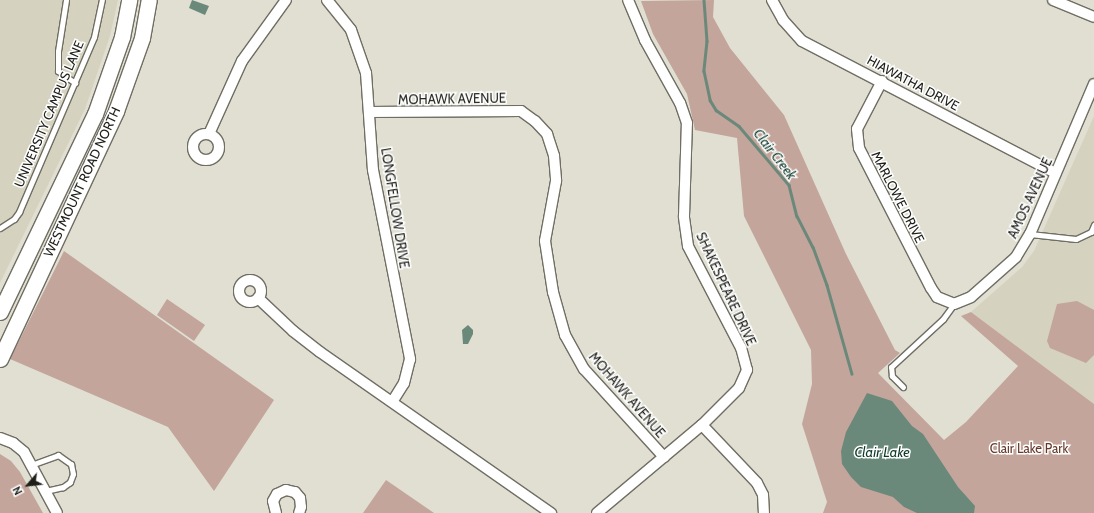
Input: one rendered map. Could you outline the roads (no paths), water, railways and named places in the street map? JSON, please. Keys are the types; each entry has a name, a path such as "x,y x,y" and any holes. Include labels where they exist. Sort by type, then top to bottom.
{"main road":[{"name":"WESTMOUNT ROAD NORTH","path":"0,312 95,114 122,37 129,0"},
{"name":"WESTMOUNT ROAD NORTH","path":"0,359 116,111 142,38 149,0"}],"street":[{"path":"209,134 242,61 286,0"},
{"name":"LONGFELLOW DRIVE","path":"327,0 351,30 366,73 373,170 410,359 404,383 392,402"},
{"name":"SHAKESPEARE DRIVE","path":"597,513 702,425 739,388 746,370 741,348 688,246 684,216 687,123 680,103 646,40 628,0"},
{"name":"HIAWATHA DRIVE","path":"772,0 783,20 802,41 882,81 1056,173"},
{"path":"1053,0 1094,17"},
{"name":"MARLOWE DRIVE","path":"882,81 857,129 859,148 931,288 937,297 958,303"},
{"name":"AMOS AVENUE","path":"958,303 1016,257 1030,234 1094,84"},
{"name":"MOHAWK AVENUE","path":"370,112 521,111 535,121 547,134 554,156 556,180 545,241 553,292 565,335 584,369 664,457"},
{"path":"258,298 293,331 320,352 551,513"},
{"path":"702,425 757,483 763,495 764,513"},
{"path":"0,438 13,443 24,452 57,513"},
{"path":"276,513 273,500 277,494 286,490 295,492 300,498 302,507 299,513"}],"lane":[{"path":"66,0 58,51 58,71 74,82"},
{"name":"UNIVERSITY CAMPUS LANE","path":"0,228 14,219 19,212 94,37 102,0"},
{"path":"1030,234 1076,239 1091,232 1094,225"},
{"path":"903,387 892,376 891,367 943,319 958,303"},
{"path":"31,465 58,455 71,464 73,474 70,482 63,487 45,491"}],"water":[{"path":"192,0 209,6 205,15 189,8"},
{"path":"468,325 473,330 473,334 468,344 463,344 462,330"},
{"name":"Clair Lake","path":"867,393 892,401 912,426 923,434 958,487 975,506 974,513 917,513 904,507 893,497 861,487 851,477 842,464 841,451 846,432"}],"waterway":[{"name":"Clair Creek","path":"704,0 707,41 704,71 710,100 716,110 739,126 789,185 797,216 813,247 827,285 852,374"}],"park label":[{"name":"Clair Lake Park","path":"1029,448"}]}
